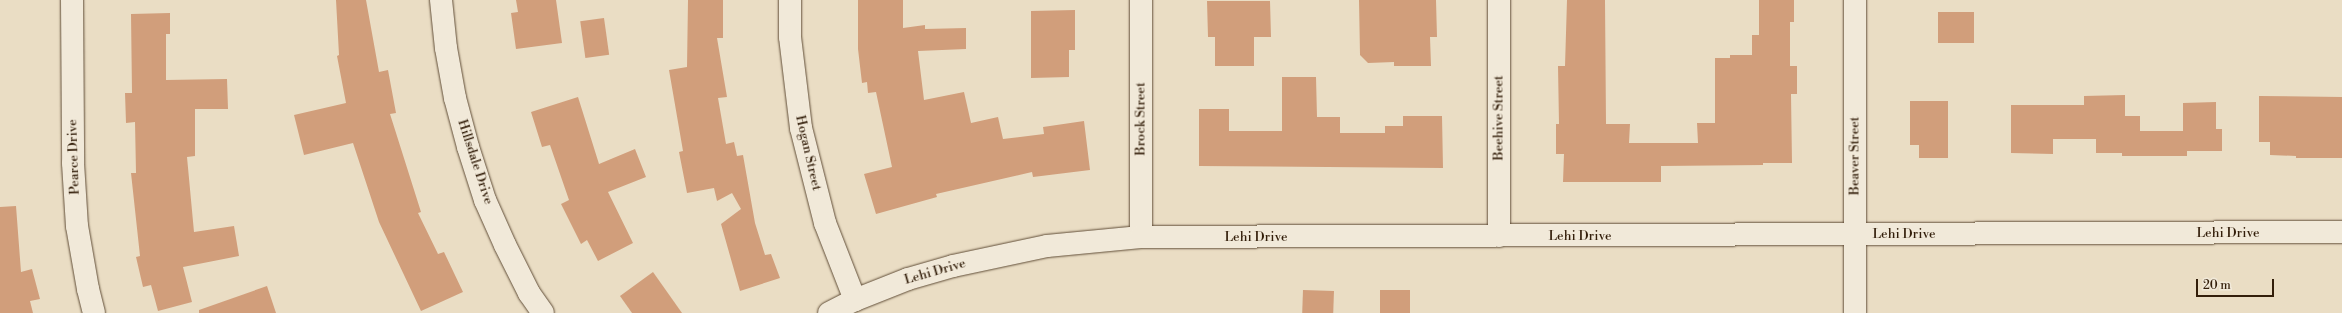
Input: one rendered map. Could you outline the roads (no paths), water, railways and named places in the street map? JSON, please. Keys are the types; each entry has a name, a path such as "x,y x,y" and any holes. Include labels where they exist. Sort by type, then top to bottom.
{"street":[{"name":"Pearce Drive","path":"72,0 73,163 77,226 88,289 94,313"},
{"name":"Hillsdale Drive","path":"441,0 446,48 454,91 470,154 485,200 505,245 529,293 543,313"},
{"name":"Hogan Street","path":"790,0 790,45 801,128 825,223 855,300"},
{"name":"Brock Street","path":"1141,0 1141,237"},
{"name":"Beehive Street","path":"1499,0 1499,236"},
{"name":"Beaver Street","path":"1855,0 1855,313"},
{"name":"Lehi Drive","path":"829,313 855,300 908,279 1000,254 1047,246 1141,237 2342,232"}]}
